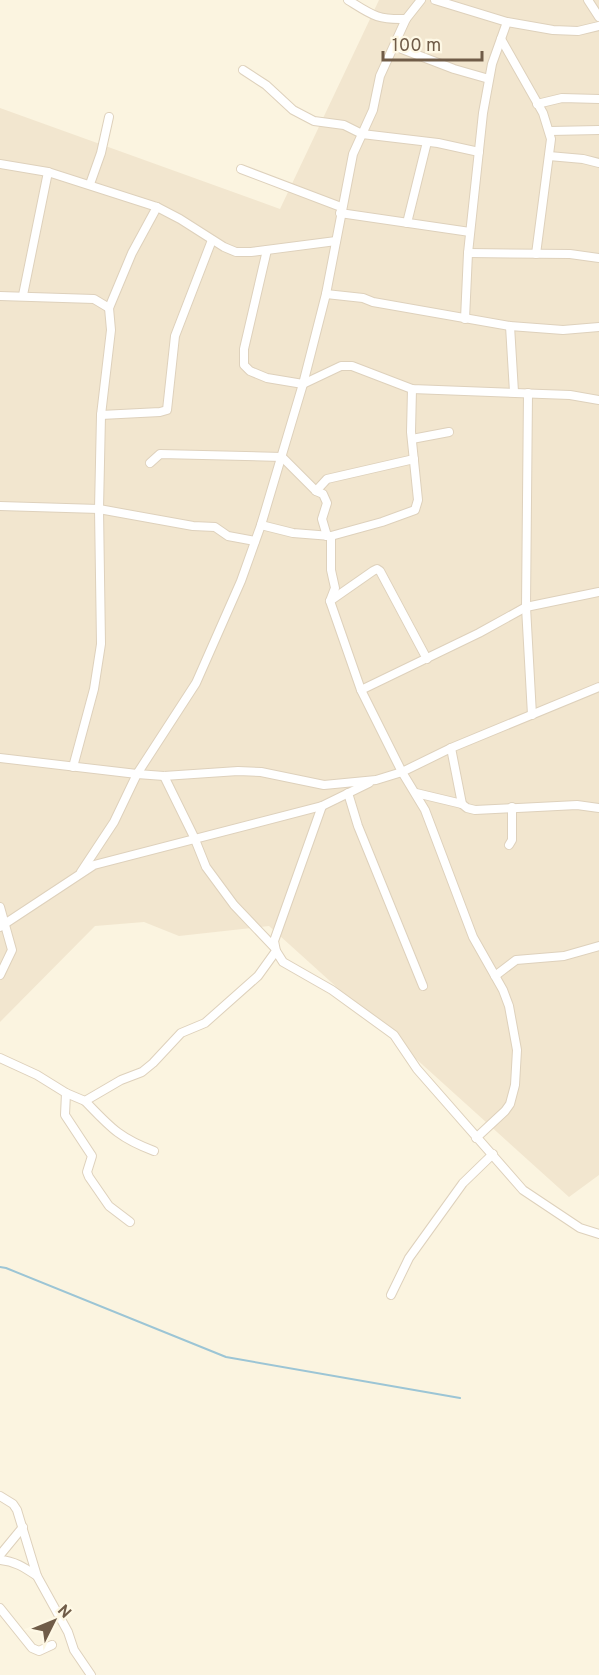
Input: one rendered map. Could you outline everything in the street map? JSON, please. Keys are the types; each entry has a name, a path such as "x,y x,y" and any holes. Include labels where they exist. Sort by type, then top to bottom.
{"street":[{"path":"348,0 377,17 387,20 406,18"},
{"path":"81,872 114,822 137,774 196,683 241,581 261,525 303,384 326,294 353,154 373,110 380,76 393,46 406,18 421,0"},
{"path":"435,0 507,22 566,32 599,27"},
{"path":"588,0 599,17"},
{"path":"465,319 467,235 489,79 507,22"},
{"path":"501,39 550,131 551,139 536,254"},
{"path":"393,46 454,69 489,79"},
{"path":"243,70 266,86 293,110 314,121 344,125 362,134 427,142 479,152"},
{"path":"537,104 562,98 599,99"},
{"path":"90,184 101,153 109,117"},
{"path":"550,131 599,130"},
{"path":"407,223 427,142"},
{"path":"549,156 599,163"},
{"path":"0,164 48,172 157,207 236,252 336,241"},
{"path":"241,169 341,210 467,235"},
{"path":"23,295 48,172"},
{"path":"73,767 94,689 101,644 99,509 101,415 111,330 109,308 132,253 157,207"},
{"path":"101,415 167,410 175,336 212,240"},
{"path":"267,250 244,349 244,365 250,371 267,378 303,384 341,366 352,366 412,389 570,395 599,400"},
{"path":"468,253 570,254 599,258"},
{"path":"326,294 363,298 373,302 510,326 563,330 599,327"},
{"path":"0,296 94,299 109,308"},
{"path":"510,326 514,392"},
{"path":"261,525 293,533 329,536 415,510 418,501 412,439 412,389"},
{"path":"528,393 525,607 532,715"},
{"path":"412,439 449,432"},
{"path":"150,463 160,454 282,457 316,491 323,494 327,503 322,519 329,536 331,570 335,588 330,601 361,690 402,772 416,793 435,836 473,937 504,990 517,1050 515,1085 510,1104 505,1112 477,1138"},
{"path":"316,491 327,479 414,459"},
{"path":"0,506 99,509 193,526 215,527 228,536 255,541"},
{"path":"330,601 377,569 428,659"},
{"path":"361,690 428,659 525,607 599,592"},
{"path":"3,925 94,864 322,806 376,780 402,772 451,748 599,687"},
{"path":"451,748 462,804"},
{"path":"0,758 164,776 238,771 261,772 324,785 376,780"},
{"path":"164,776 206,867 234,905 275,949 283,962 332,990 394,1035 417,1069 523,1190 580,1228 599,1234"},
{"path":"348,793 358,826 423,986"},
{"path":"416,793 462,804 466,808 475,810 577,805 599,808"},
{"path":"85,1101 121,1080 142,1072 182,1033 205,1023 258,976 275,949 274,941 322,806"},
{"path":"509,845 512,840 512,807"},
{"path":"0,907 3,925 12,950 0,975"},
{"path":"495,976 516,960 564,956 599,946"},
{"path":"0,1058 85,1101 115,1132 133,1143 154,1151"},
{"path":"66,1093 65,1115 92,1156 87,1172 89,1177 110,1206 130,1222"},
{"path":"391,1295 409,1258 463,1184 493,1154"},
{"path":"0,1496 13,1504 17,1510 37,1576 55,1605 74,1650 91,1675"},
{"path":"0,1555 23,1527"},
{"path":"0,1560 20,1565 37,1576"},
{"path":"0,1608 32,1648 39,1651 52,1645"}],"shaded area":[{"path":"379,0 599,0 599,1175 569,1197 269,926 179,936 144,922 95,926 0,1022 0,108 280,209"}],"waterway":[{"path":"0,1267 226,1357 460,1398"}]}
